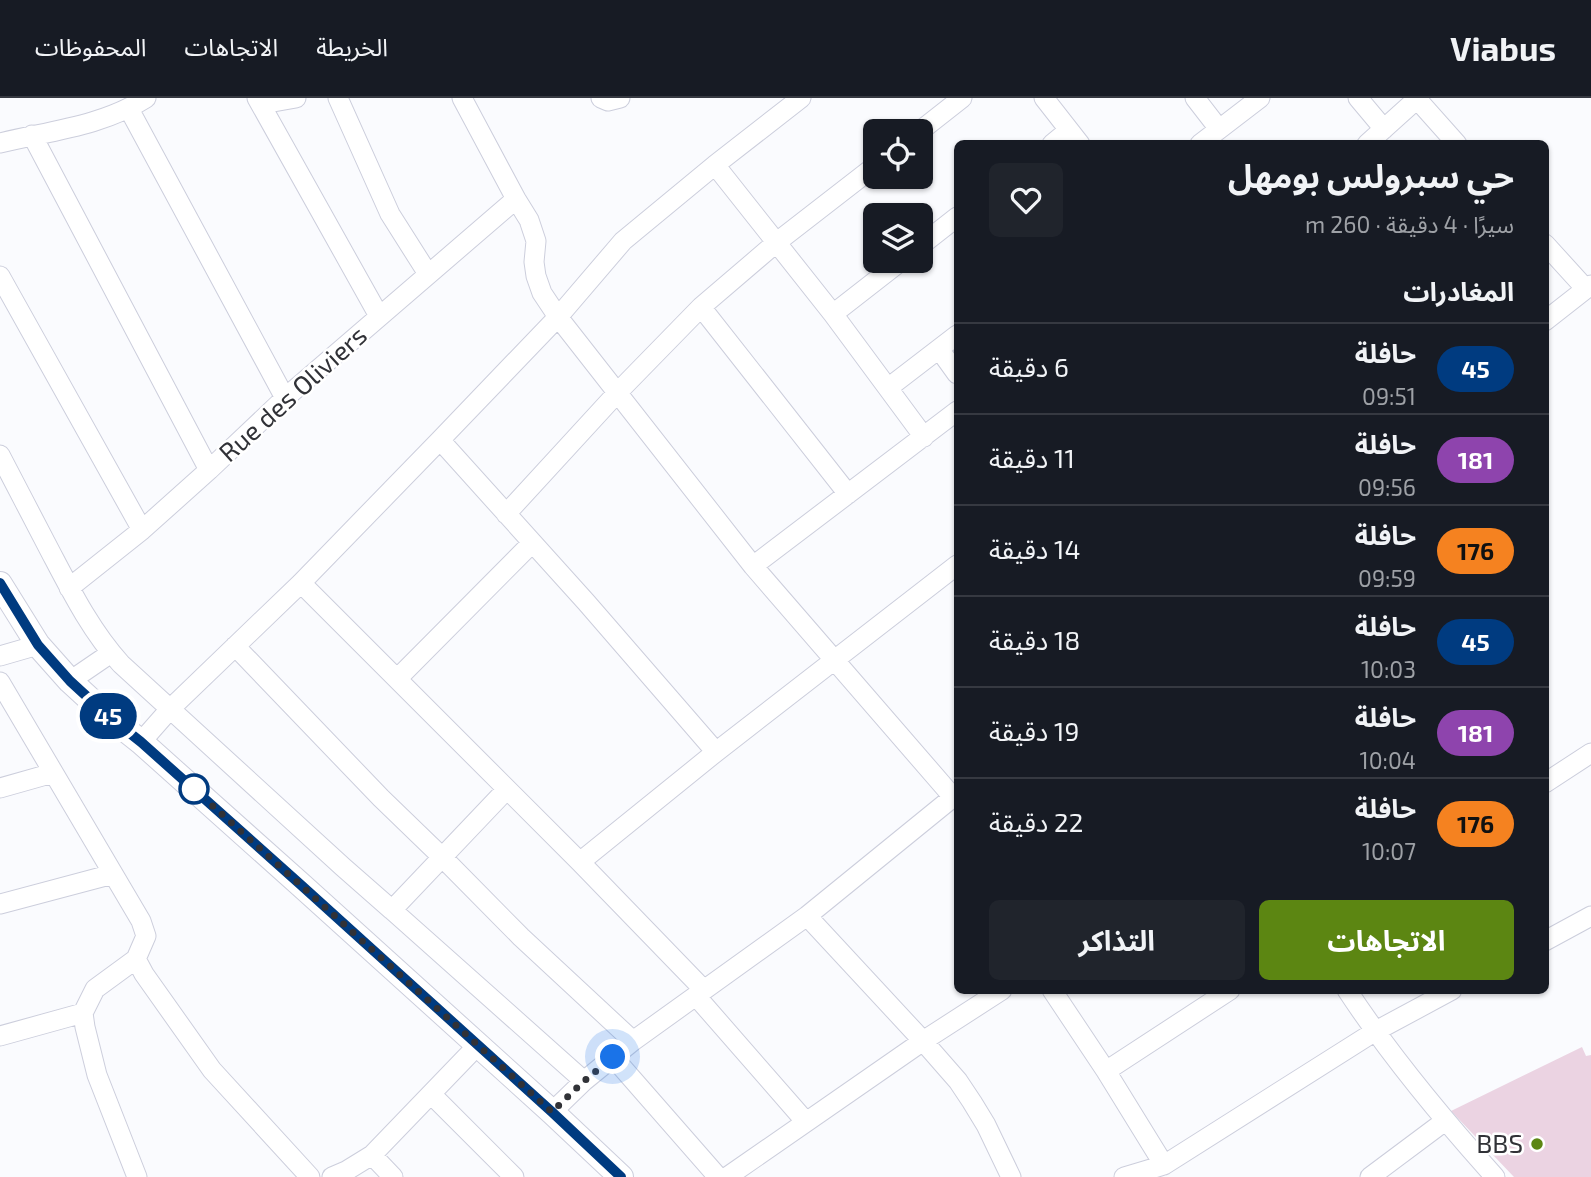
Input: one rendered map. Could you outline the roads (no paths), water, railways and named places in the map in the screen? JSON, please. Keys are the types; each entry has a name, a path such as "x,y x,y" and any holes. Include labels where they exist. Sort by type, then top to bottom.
{"main road":[{"path":"0,583 38,645 70,681 141,742 621,1177"}],"street":[{"path":"0,143 84,124 128,109 146,98"},
{"path":"296,98 259,101 379,316"},
{"path":"338,98 390,214 428,274"},
{"path":"462,98 534,232 536,276 542,293 558,317 753,566 954,794"},
{"path":"601,98 608,101 620,98"},
{"path":"141,742 170,709 300,583 440,440 558,317 623,241 801,98"},
{"path":"933,121 962,98"},
{"path":"1044,98 1075,137"},
{"path":"1195,98 1219,129"},
{"path":"1205,140 1260,98"},
{"path":"1358,98 1384,128"},
{"path":"1371,140 1417,99 1453,140"},
{"path":"128,109 285,398"},
{"path":"32,135 209,470"},
{"path":"715,165 833,314 924,437"},
{"path":"506,514 618,392 701,307 777,242 863,175"},
{"name":"Rue des Oliviers","path":"69,588 142,530 285,398 516,199"},
{"path":"933,236 954,219"},
{"path":"1549,248 1588,287 1549,318"},
{"path":"833,314 886,273"},
{"path":"0,276 142,530"},
{"path":"701,307 848,494"},
{"path":"888,388 954,337"},
{"path":"939,349 954,370"},
{"path":"753,566 954,413"},
{"path":"440,440 716,752"},
{"path":"0,456 69,588 98,637 121,664 343,867 584,1081"},
{"path":"397,680 532,543"},
{"path":"580,862 716,752 954,574"},
{"path":"300,583 580,862 700,993 806,1122"},
{"path":"0,656 38,645"},
{"path":"235,646 381,798 521,937 633,1041"},
{"path":"70,681 111,653"},
{"path":"0,682 113,874 146,936 136,959 95,989 83,1013 97,1075 136,1177"},
{"path":"1549,780 1591,753"},
{"path":"0,788 53,773"},
{"path":"392,910 506,789"},
{"path":"552,1112 584,1081 633,1041 807,916 954,796"},
{"path":"0,904 113,874"},
{"path":"807,916 958,1081 986,1125 1011,1177"},
{"path":"1549,938 1591,916"},
{"path":"136,959 212,1070 310,1177"},
{"path":"727,1177 923,1041 996,994"},
{"path":"1055,994 1164,1165"},
{"path":"1106,1071 1224,994"},
{"path":"1350,994 1374,1032 1445,1121 1495,1177"},
{"path":"1124,1177 1164,1165 1374,1032 1445,994"},
{"path":"0,1037 83,1013"},
{"path":"332,1177 372,1155 477,1046"},
{"path":"613,1057 719,1177"},
{"path":"431,1094 514,1177"},
{"path":"1370,1177 1445,1121"},
{"path":"372,1155 393,1177"}],"place":[{"name":"BBS","path":"1537,1144"}]}
